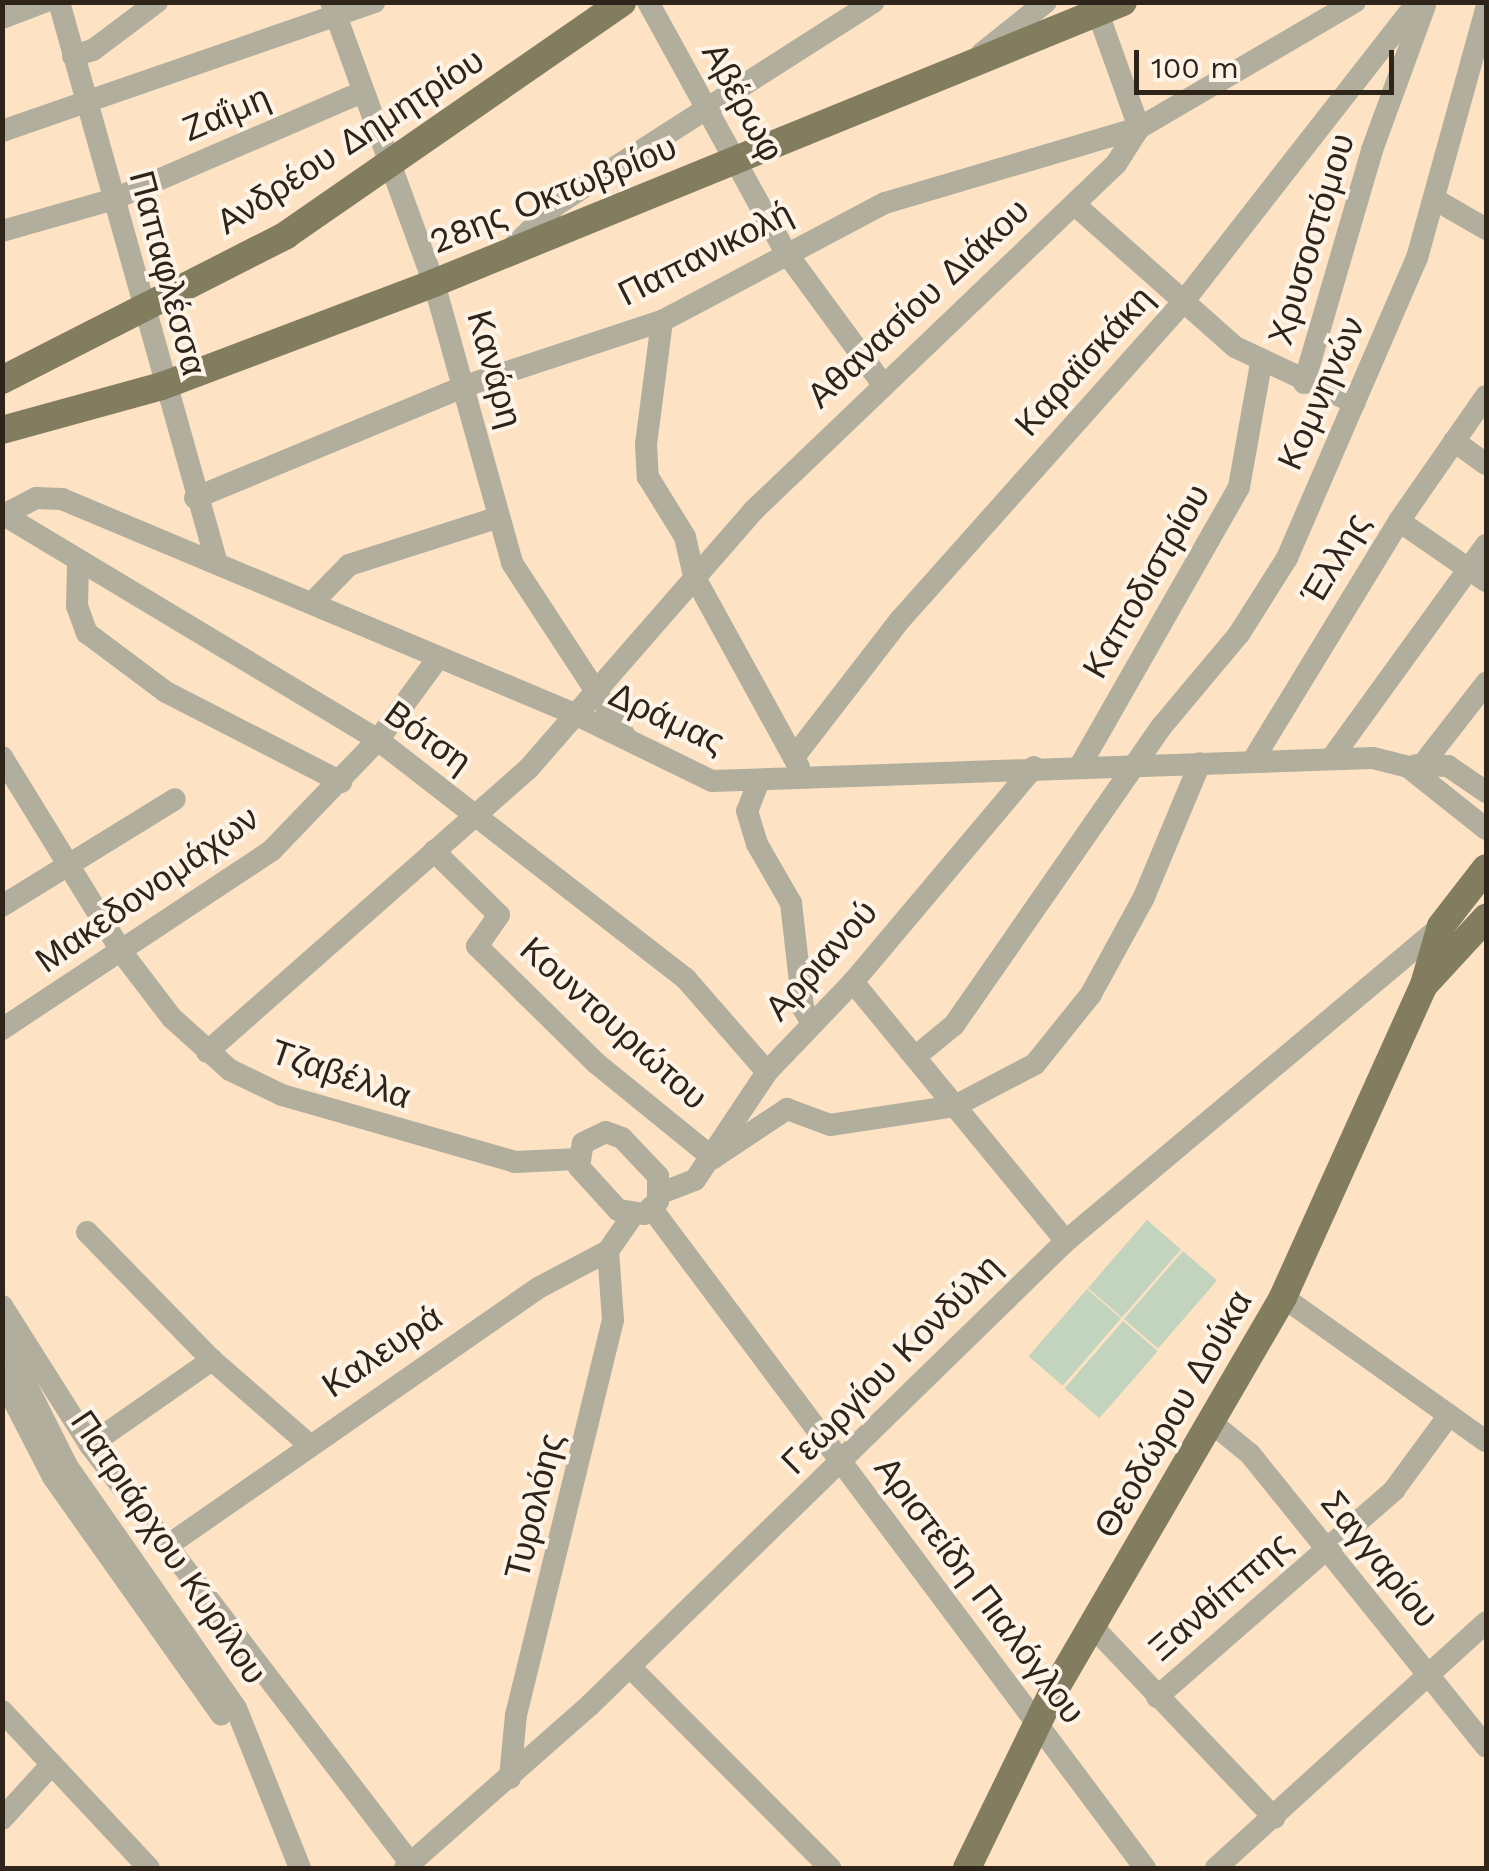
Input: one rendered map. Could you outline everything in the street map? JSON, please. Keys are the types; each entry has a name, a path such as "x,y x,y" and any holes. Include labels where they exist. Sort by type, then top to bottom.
{"main road":[{"name":"Ανδρέου Δημητρίου","path":"2,380 286,235 622,2"},
{"name":"28ης Οκτωβρίου","path":"2,430 162,386 434,283 1105,6"},
{"name":"Θεοδώρου Δούκα","path":"967,1868 1038,1725 1283,1297 1424,985 1441,926 1486,868"},
{"name":"Θεοδώρου Δούκα","path":"1424,985 1483,929"}],"street":[{"path":"2,18 44,2"},
{"name":"Παπαφλέσσα","path":"59,2 162,386 216,560"},
{"path":"73,56 93,50 157,2"},
{"path":"2,131 333,10 374,2"},
{"name":"Αβέρωφ","path":"648,2 785,250 882,383"},
{"path":"508,252 556,205 709,112 874,2"},
{"path":"966,66 1046,2"},
{"name":"Αθανασίου Διάκου","path":"577,715 694,576 882,383 1116,164 1138,128 1355,2"},
{"name":"Καραϊσκάκη","path":"799,767 900,620 1184,302 1422,2"},
{"name":"Χρυσοστόμου","path":"1304,383 1372,150 1422,2"},
{"path":"1105,6 1138,128"},
{"name":"Κανάρη","path":"333,10 434,283 512,563 625,736"},
{"name":"Κομνηνών","path":"915,1057 954,1026 1136,764 1239,634 1286,558 1355,403 1436,200 1486,10"},
{"name":"Ζαΐμη","path":"2,231 114,199 362,92"},
{"name":"Παπανικολή","path":"195,498 465,386 662,321 785,250 885,204 1138,128"},
{"path":"1436,200 1486,229"},
{"path":"1074,204 1184,302 1262,363 1355,403"},
{"path":"662,321 646,444 648,477 686,537 694,576 799,767"},
{"name":"Καποδιστρίου","path":"1080,766 1239,487 1262,363"},
{"name":"Έλλης","path":"1252,762 1399,520 1486,396"},
{"path":"1454,441 1486,464"},
{"name":"Δράμας","path":"3,516 36,498 62,499 314,601 577,715 712,781 758,783 799,767 1034,767 1374,758 1415,766 1448,766 1486,792"},
{"name":"Βότση","path":"3,516 378,740 686,979 767,1072"},
{"path":"314,601 349,565 500,518"},
{"path":"1399,520 1478,575"},
{"path":"1330,759 1478,575 1486,545"},
{"path":"78,564 77,606 86,633 166,692 341,782"},
{"name":"Μακεδονομάχων","path":"2,1029 123,954 272,850 378,740 438,658"},
{"path":"1486,683 1415,766 1486,829"},
{"path":"207,1052 476,815 577,715"},
{"name":"Τζαβέλλα","path":"2,757 123,954 207,1052 282,1095 394,1131 514,1162 578,1158"},
{"path":"713,1158 787,1108 830,1126 955,1106 1035,1064 1091,994 1152,879 1200,762"},
{"name":"Αρριανού","path":"649,1205 695,1180 767,1072 852,982 1034,767"},
{"path":"712,781 747,811 757,844 791,903 803,1008 812,1022"},
{"path":"747,811 758,783"},
{"path":"2,906 71,870 175,800"},
{"name":"Κουντουριώτου","path":"434,851 499,915 477,946 596,1063 713,1158"},
{"name":"Γεωργίου Κονδύλη","path":"408,1866 630,1667 1066,1240 1441,926"},
{"path":"852,982 1066,1240"},
{"path":"614,1134 651,1168 649,1205 618,1210 582,1175 578,1158 590,1137 614,1134"},
{"name":"Καλευρά","path":"167,1546 307,1442 540,1287 608,1251 649,1205"},
{"name":"Αριστείδη Πιαλόγλου","path":"649,1205 1145,1868"},
{"path":"87,1232 212,1360 307,1442"},
{"name":"Τυρολόης","path":"510,1778 516,1715 613,1320 608,1251"},
{"path":"1283,1297 1486,1441"},
{"path":"2,1306 90,1445 408,1866"},
{"name":"Πατριάρχου Κυρίλου","path":"2,1336 93,1522"},
{"path":"90,1445 212,1360"},
{"name":"Πατριάρχου Κυρίλου","path":"2,1378 93,1522 248,1744 300,1868"},
{"name":"Ξανθίππης","path":"1158,1696 1394,1490 1449,1415"},
{"name":"Σαγγαρίου","path":"1212,1423 1250,1454 1486,1747"},
{"path":"1216,1868 1486,1622"},
{"path":"1094,1628 1274,1818"},
{"path":"630,1667 830,1868"},
{"path":"2,1711 149,1868"},
{"path":"2,1819 52,1764"}],"green space":[{"path":"1147,1220 1181,1250 1122,1317 1088,1288"},
{"path":"1183,1251 1217,1281 1158,1348 1124,1319"},
{"path":"1087,1289 1121,1319 1063,1386 1029,1356"},
{"path":"1123,1321 1158,1351 1099,1418 1065,1388"}]}
